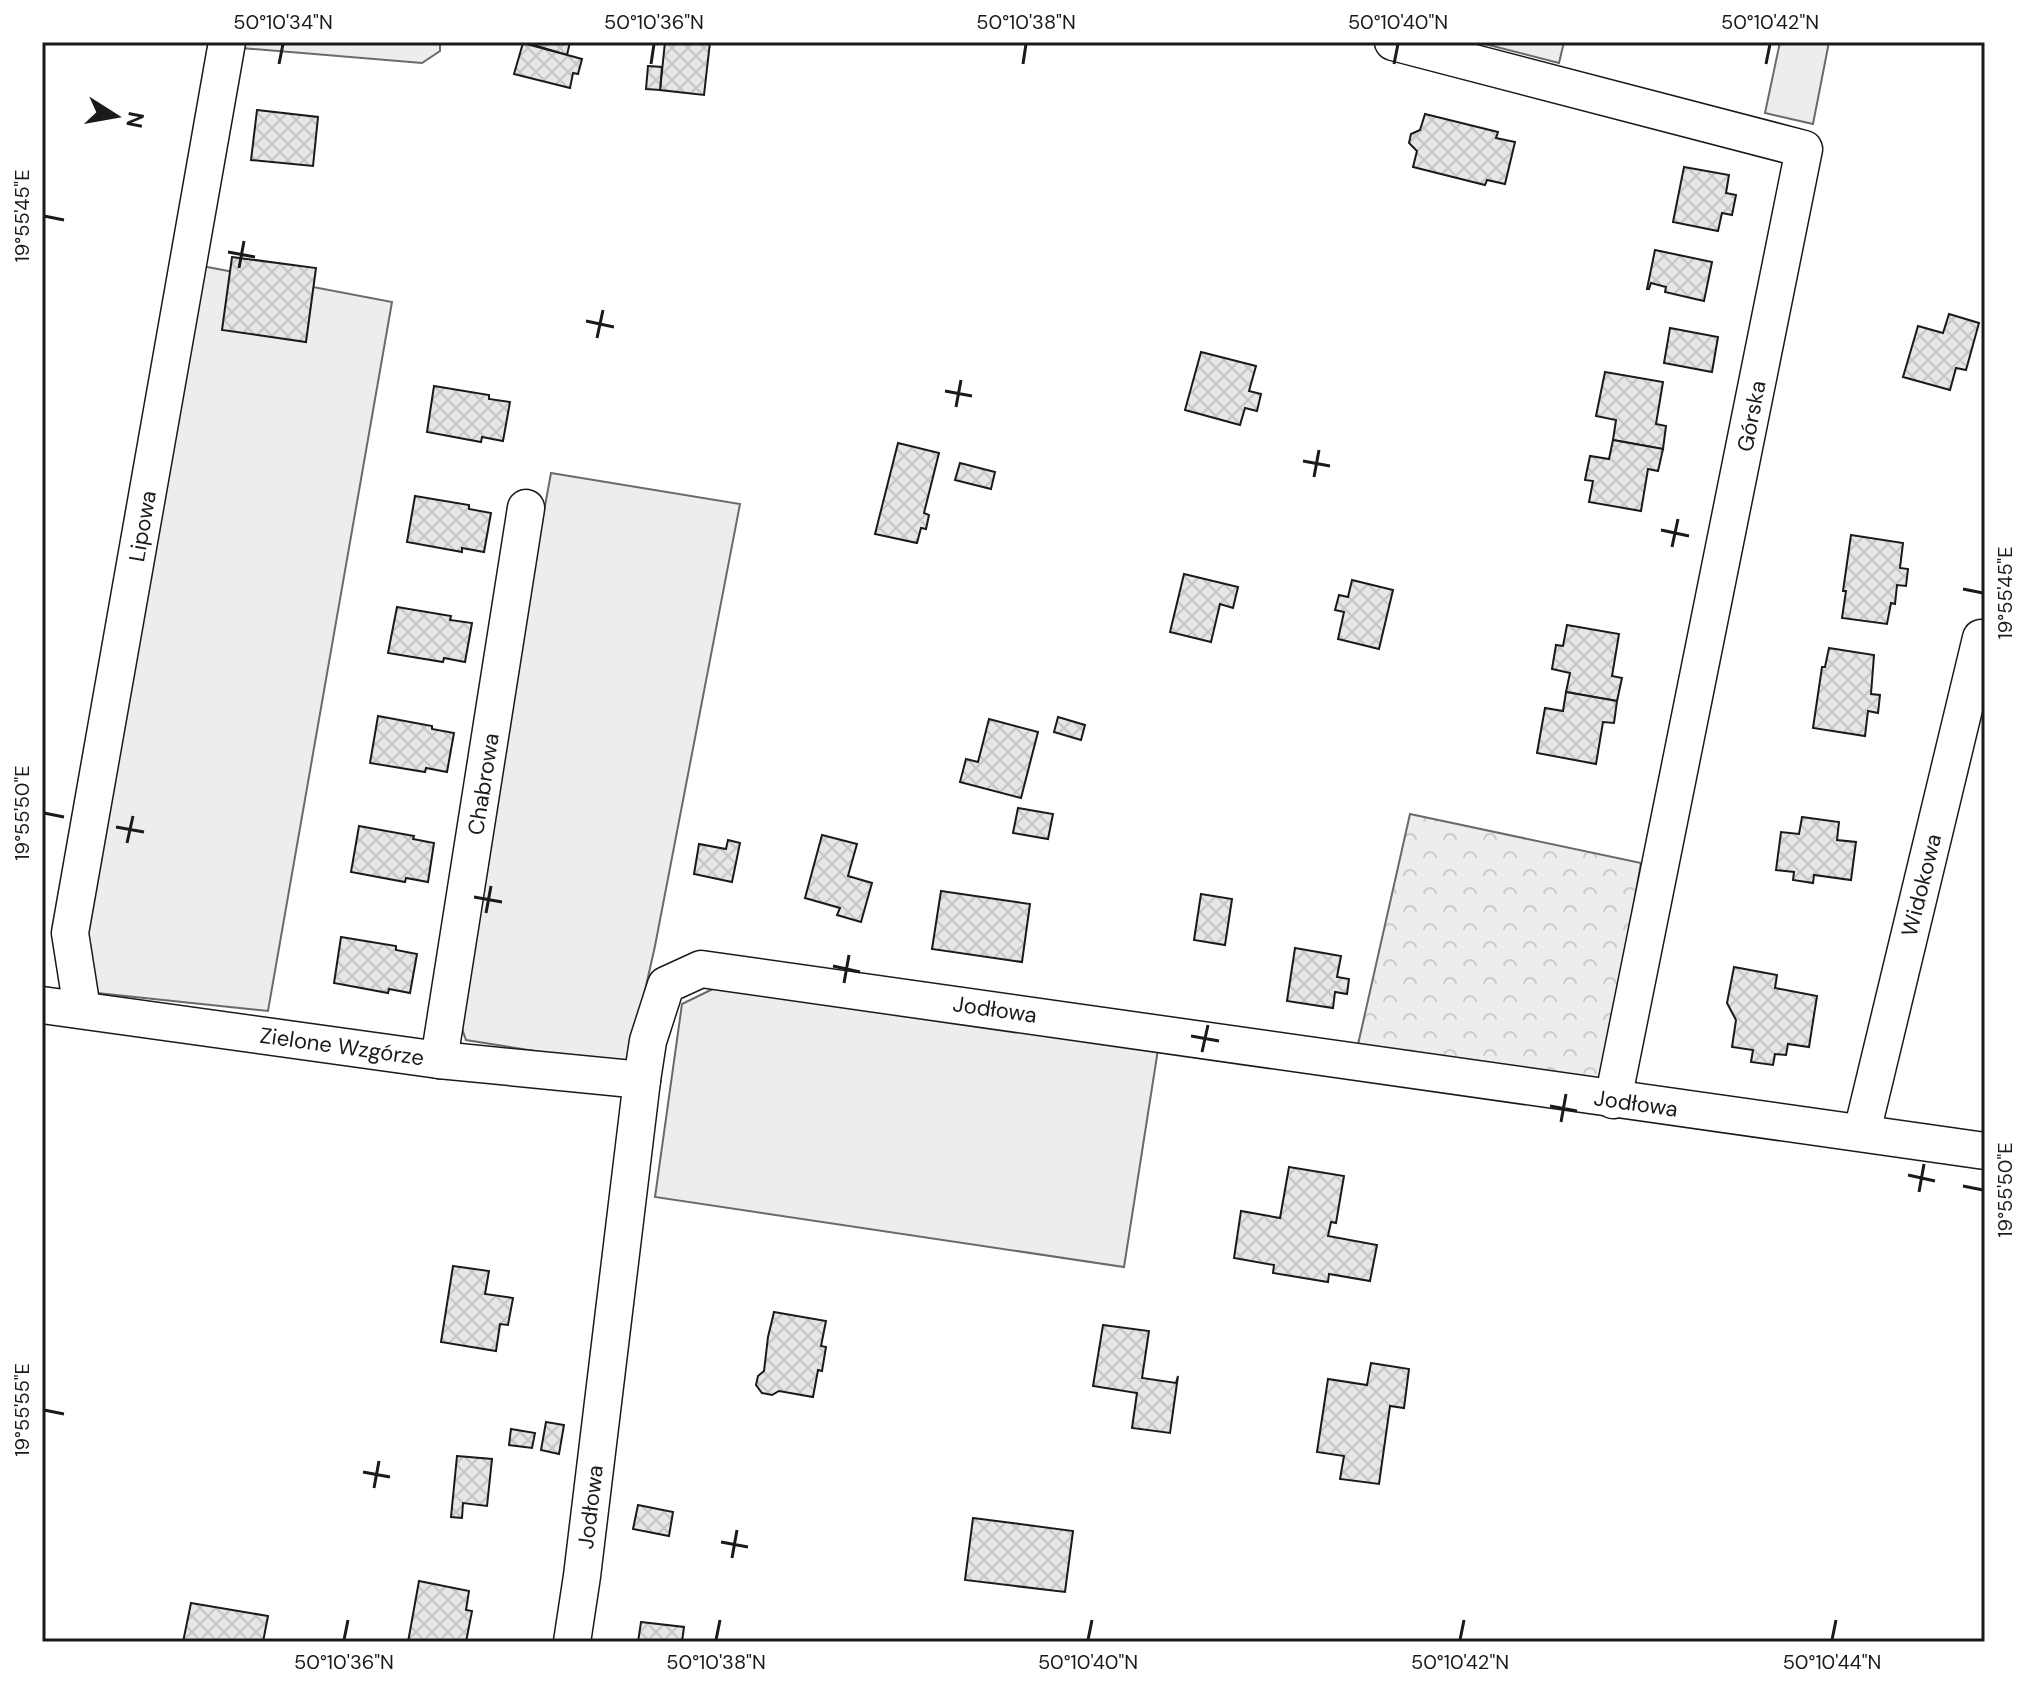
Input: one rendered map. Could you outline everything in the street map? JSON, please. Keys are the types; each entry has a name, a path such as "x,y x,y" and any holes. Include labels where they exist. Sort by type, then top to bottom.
{"street":[{"name":"Lipowa","path":"82,1009 70,933 227,42"},
{"name":"Górska","path":"1393,42 1804,149 1613,1100"},
{"name":"Chabrowa","path":"439,1060 526,508"},
{"name":"Widokowa","path":"1862,1132 1981,638"},
{"name":"Jodłowa","path":"572,1642 648,1041 666,985 701,969 1985,1151"},
{"name":"Zielone Wzgórze","path":"42,1005 439,1060 642,1080"}],"shaded area":[{"path":"242,42 440,42 440,51 422,63 241,48"},
{"path":"1477,42 1564,42 1559,63"},
{"path":"1780,42 1829,42 1813,124 1765,113"},
{"path":"202,266 392,302 268,1011 97,993 84,933"},
{"path":"551,473 740,504 655,946 628,1066 466,1040 454,1006"},
{"path":"729,981 1159,1043 1124,1267 655,1197 682,1004"}],"green space":[{"path":"1410,814 1641,863 1604,1077 1589,1085 1357,1049"}],"building":[{"path":"523,42 570,42 567,55"},
{"path":"665,42 710,42 704,95 660,90"},
{"path":"523,43 582,59 578,74 573,73 570,88 514,74"},
{"path":"648,66 662,67 660,90 646,89"},
{"path":"257,110 318,117 313,166 251,160"},
{"path":"1425,114 1498,132 1496,138 1515,142 1505,184 1487,180 1485,185 1413,167 1417,151 1409,143 1411,134 1420,130"},
{"path":"1684,167 1729,175 1726,193 1736,195 1732,215 1722,213 1718,231 1673,222"},
{"path":"1655,250 1712,262 1704,301 1665,292 1666,287 1651,283 1647,289"},
{"path":"232,257 316,268 306,342 222,330"},
{"path":"1949,314 1979,323 1966,370 1956,368 1950,390 1903,377 1918,326 1943,333"},
{"path":"1670,328 1718,337 1712,372 1664,363"},
{"path":"1201,352 1256,366 1249,391 1261,394 1257,411 1245,408 1240,425 1185,410"},
{"path":"1605,372 1663,382 1656,424 1666,426 1663,449 1613,440 1616,420 1596,416"},
{"path":"434,386 489,395 489,399 510,402 503,441 482,437 481,442 427,432"},
{"path":"1613,440 1663,449 1658,471 1648,469 1641,511 1589,502 1593,481 1585,480 1590,456 1609,459"},
{"path":"898,443 939,453 924,513 929,515 926,529 921,528 917,543 875,534"},
{"path":"960,463 995,472 991,489 955,480"},
{"path":"415,496 469,505 469,509 491,513 484,552 462,548 462,552 407,542"},
{"path":"1851,535 1903,543 1900,568 1908,569 1906,586 1897,585 1895,604 1891,603 1887,624 1842,618"},
{"path":"1184,574 1238,587 1233,608 1220,604 1211,642 1170,632"},
{"path":"1352,580 1393,590 1379,649 1338,639 1344,612 1335,610 1339,595 1348,597"},
{"path":"397,607 451,616 450,620 472,623 465,662 444,658 443,662 388,653"},
{"path":"1567,625 1619,634 1612,676 1622,678 1617,701 1566,692 1570,673 1552,669 1556,645 1563,646"},
{"path":"1829,648 1874,655 1871,694 1880,695 1878,713 1868,711 1865,736 1813,728 1822,667 1825,667"},
{"path":"1566,692 1617,701 1614,723 1603,722 1596,764 1537,753 1545,708 1563,711"},
{"path":"378,716 454,733 447,772 426,768 425,772 370,763"},
{"path":"1058,717 1085,725 1081,740 1054,732"},
{"path":"989,719 1038,732 1021,798 960,782 966,759 978,762"},
{"path":"1018,808 1053,814 1048,839 1013,833"},
{"path":"1802,817 1839,822 1837,840 1856,842 1851,880 1814,875 1813,883 1793,880 1794,872 1776,870 1781,832 1799,834"},
{"path":"359,826 414,836 413,839 434,843 428,882 406,878 405,882 351,872"},
{"path":"822,835 857,844 848,876 872,883 861,922 837,915 840,908 805,898"},
{"path":"728,840 740,843 732,882 694,874 699,844 726,849"},
{"path":"941,891 1030,904 1022,962 932,949"},
{"path":"1201,894 1232,899 1225,945 1194,940"},
{"path":"341,937 396,946 396,950 417,954 410,993 389,989 388,993 334,983"},
{"path":"1295,948 1341,956 1337,977 1349,979 1347,994 1335,992 1333,1008 1287,1001"},
{"path":"1734,967 1777,975 1775,988 1817,996 1809,1047 1788,1044 1786,1055 1775,1054 1773,1065 1751,1062 1753,1050 1732,1047 1736,1020 1727,1003"},
{"path":"1289,1167 1344,1176 1336,1223 1331,1222 1328,1236 1377,1245 1370,1281 1329,1274 1328,1282 1273,1273 1274,1265 1234,1258 1241,1211 1280,1218"},
{"path":"453,1266 489,1271 485,1294 513,1298 508,1325 500,1324 496,1351 441,1342"},
{"path":"774,1312 826,1321 821,1346 826,1347 822,1371 818,1370 813,1397 779,1391 772,1395 762,1393 756,1385 758,1376 764,1371"},
{"path":"1103,1325 1149,1331 1142,1378 1176,1383 1178,1376 1170,1433 1132,1428 1137,1393 1093,1386"},
{"path":"1371,1363 1409,1369 1404,1408 1390,1406 1379,1484 1340,1479 1344,1456 1317,1452 1328,1379 1367,1385"},
{"path":"546,1422 564,1425 559,1454 541,1450"},
{"path":"511,1429 535,1433 532,1448 509,1445"},
{"path":"457,1456 492,1459 487,1506 463,1503 462,1518 451,1517"},
{"path":"638,1505 673,1512 669,1536 633,1529"},
{"path":"973,1518 1073,1531 1065,1592 965,1580"},
{"path":"419,1581 469,1591 466,1610 472,1611 466,1642 408,1642"},
{"path":"191,1603 268,1616 263,1642 183,1642"},
{"path":"641,1622 684,1627 682,1642 638,1642"}]}
